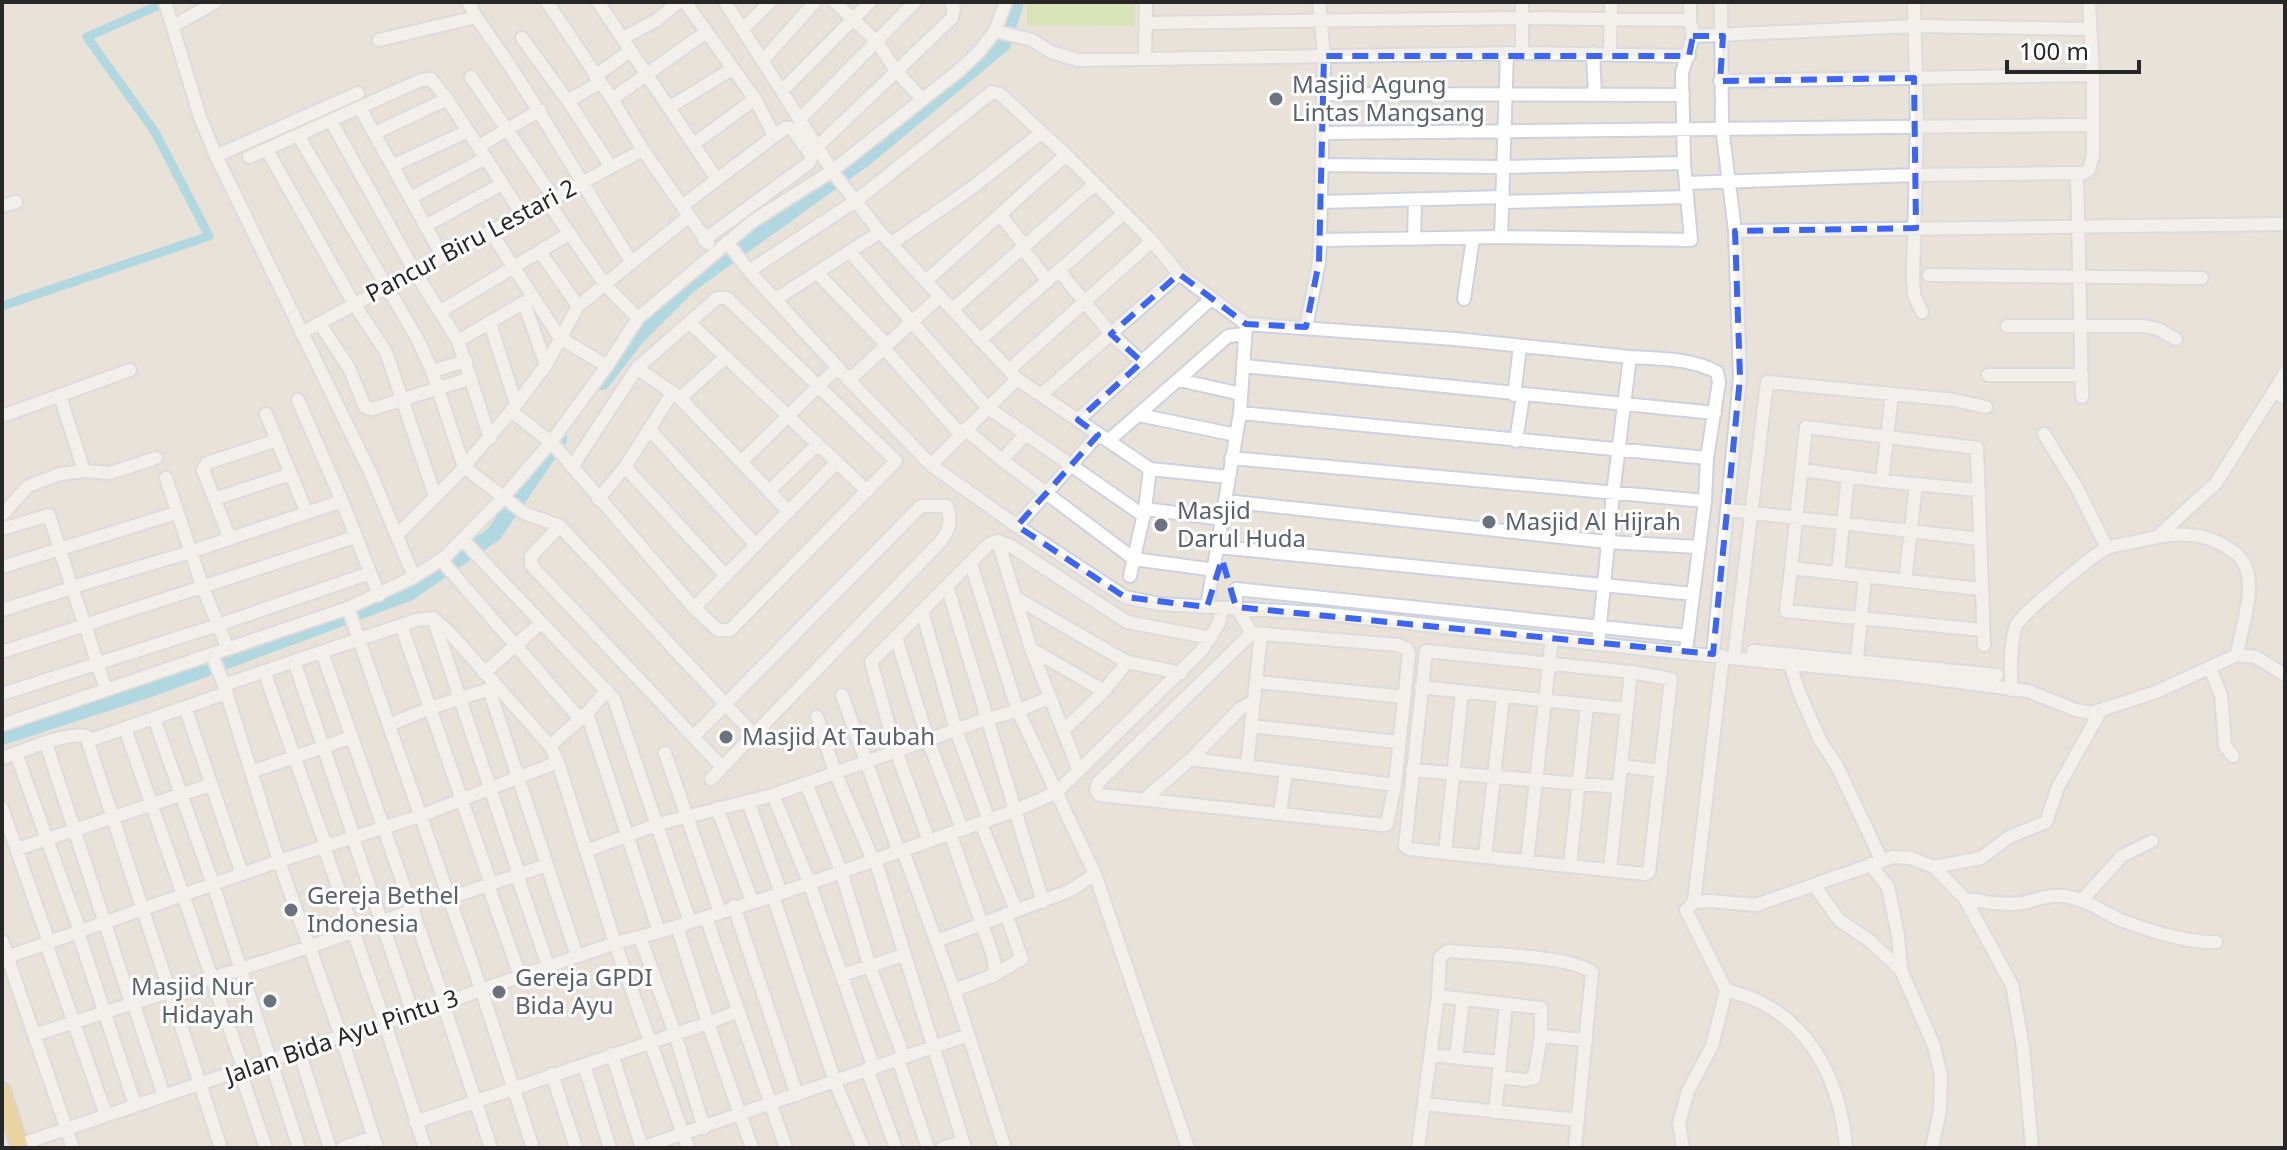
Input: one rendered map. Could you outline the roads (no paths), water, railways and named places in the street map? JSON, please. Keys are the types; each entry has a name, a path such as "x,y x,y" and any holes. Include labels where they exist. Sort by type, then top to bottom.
{"main road":[{"path":"2,1091 20,1146"}],"street":[{"path":"173,26 216,2"},
{"path":"468,2 540,110 580,182 632,263"},
{"path":"547,2 704,240 716,251"},
{"path":"623,38 657,20 678,2"},
{"path":"685,2 755,99 774,135"},
{"path":"725,2 847,190 880,232 1013,374 1150,469 1229,477"},
{"path":"743,29 770,2"},
{"path":"763,60 815,2"},
{"path":"835,2 877,42 896,71 922,99"},
{"path":"783,90 870,2"},
{"path":"800,119 915,2"},
{"path":"818,146 952,18 954,9 951,2"},
{"path":"2,725 106,690 215,662 228,649 350,612 414,577 446,567 512,502 554,446 638,318 716,251 730,245 753,221 834,173 968,62 998,32 1006,2"},
{"path":"1145,58 1146,2"},
{"path":"1306,327 1320,251 1324,56 1319,2"},
{"path":"1522,2 1522,53"},
{"path":"1610,53 1611,2"},
{"path":"1320,251 1414,239 1691,240 1684,163 1682,73 1693,36 1690,2"},
{"path":"1721,2 1722,127 1735,231 1740,378 1729,510 1726,654"},
{"path":"1914,2 1917,125 1913,277 1914,295 1922,312"},
{"path":"1686,183 1915,175 2077,174 2089,170 2093,75 2089,2"},
{"path":"600,3 716,178"},
{"path":"166,5 200,117 216,156 398,534 414,577"},
{"path":"379,40 476,17"},
{"path":"1147,23 1521,18 1690,20"},
{"path":"1693,36 1914,26 2089,29"},
{"path":"612,99 706,32"},
{"path":"998,32 1024,38 1078,60 1507,53 1689,56"},
{"path":"522,38 611,167"},
{"path":"568,101 630,51"},
{"path":"1501,237 1507,53"},
{"path":"1593,53 1595,94"},
{"path":"670,107 732,69"},
{"path":"1720,81 2093,75"},
{"path":"471,77 606,286 638,318"},
{"path":"249,157 421,80 431,79 522,214"},
{"path":"747,268 857,200 992,92 1000,94 1066,155 1152,241 1179,274 1245,329"},
{"path":"216,156 358,93"},
{"path":"1324,94 1683,95"},
{"path":"375,133 447,99"},
{"path":"695,143 755,99"},
{"path":"360,108 443,257"},
{"path":"479,146 540,110"},
{"path":"331,121 415,272 458,341 490,438"},
{"path":"1322,133 2092,125"},
{"path":"398,534 464,467 514,408 546,365 578,306 632,263 716,178 774,135 791,128 812,156 811,160 704,240"},
{"path":"392,166 468,131"},
{"path":"892,243 973,187 1041,133"},
{"path":"298,135 417,338 432,371 464,467 512,502 560,526 754,735"},
{"path":"267,150 354,304 386,352 435,496"},
{"name":"Pancur Biru Lestari 2","path":"301,333 643,150"},
{"path":"926,281 1066,155"},
{"path":"412,197 486,158"},
{"path":"1322,165 1503,167 1684,163"},
{"path":"2077,174 2082,397"},
{"path":"425,226 502,184"},
{"path":"953,309 1095,184"},
{"path":"1321,202 1687,197"},
{"path":"1414,239 1415,200"},
{"path":"2,206 16,202"},
{"path":"980,340 1123,214"},
{"path":"1001,216 1048,281"},
{"path":"1735,231 2285,224"},
{"path":"490,231 513,266 528,300 546,365"},
{"path":"776,299 880,232"},
{"path":"441,311 570,233"},
{"path":"1464,299 1473,238"},
{"path":"931,465 987,407 1013,374 1152,241"},
{"path":"730,245 747,268 849,380 931,465 1125,597 1159,604 1207,607 1243,620 1407,649 1395,785 1389,820 1384,825 1100,795 1096,790 1098,783 1153,728 1243,620"},
{"path":"540,252 578,306"},
{"path":"850,252 987,407 1144,512 1223,519"},
{"path":"1060,272 1111,334 1142,362"},
{"path":"817,273 963,432 1134,559 1215,570"},
{"path":"1041,395 1179,274"},
{"path":"1929,275 2202,278"},
{"path":"849,380 940,296"},
{"path":"490,323 514,408 554,446 598,499 694,608 718,630 730,630 896,461 727,298 717,298 637,368 572,467"},
{"path":"1078,420 1211,299"},
{"path":"458,341 528,300"},
{"path":"528,300 560,338 607,366"},
{"path":"690,323 867,491"},
{"path":"320,324 349,368 365,407 372,409 471,378"},
{"path":"2007,326 2144,326 2158,329 2176,339"},
{"path":"1017,526 1070,465 1103,438 1139,415 1228,336 1245,329 1306,327 1680,361 1717,372 1719,382 1707,458 1705,501 1686,651"},
{"path":"1207,607 1240,413 1245,329"},
{"path":"1516,441 1520,347"},
{"path":"1598,644 1630,357"},
{"path":"598,499 677,395 725,358"},
{"path":"432,371 466,361"},
{"path":"1244,366 1715,413"},
{"path":"741,462 838,367"},
{"path":"637,368 677,395 789,512"},
{"path":"2,416 130,370"},
{"path":"2158,536 2216,483 2279,394 2285,373"},
{"path":"1988,375 2082,375"},
{"path":"1179,380 1241,394"},
{"path":"1683,1148 1679,1123 1688,1091 1712,1046 1726,990 1686,910 1694,902 1726,654 1751,512 1767,382 1954,400 1986,407"},
{"path":"1882,481 1892,394"},
{"path":"60,396 84,471"},
{"path":"298,400 379,595"},
{"path":"1240,413 1707,458"},
{"path":"266,414 307,513"},
{"path":"1139,415 1236,435"},
{"path":"1983,630 1786,611 1806,427 1977,448 1984,645"},
{"path":"649,429 756,545"},
{"path":"1002,460 1026,434"},
{"path":"2044,434 2077,488 2107,548"},
{"path":"230,539 203,470 207,463 277,440"},
{"path":"769,491 818,444"},
{"path":"2,515 28,486 60,474 84,471 110,473 156,458"},
{"path":"1231,458 1705,501"},
{"path":"694,608 837,462"},
{"path":"625,467 726,576"},
{"path":"1125,597 1150,469"},
{"path":"1802,470 1978,490"},
{"path":"214,499 291,474"},
{"path":"1838,573 1848,476"},
{"path":"166,478 203,588 228,649"},
{"path":"947,506 962,485"},
{"path":"1905,581 1916,485"},
{"path":"2,610 342,501"},
{"path":"1226,501 1607,542 1699,547"},
{"path":"694,736 916,511 928,504 947,506"},
{"path":"711,779 941,541 949,530 951,519 947,506"},
{"path":"1729,510 1979,539"},
{"path":"2,567 176,513"},
{"path":"2,529 49,515 106,690"},
{"path":"560,526 531,556 531,565 721,766"},
{"path":"2012,690 2009,668 2015,629 2028,610 2107,548 2158,536 2182,533 2216,540 2244,562 2247,596 2237,655"},
{"path":"2,652 355,537"},
{"path":"998,541 1031,649 1079,771"},
{"path":"929,841 896,751 871,662 989,544 998,541 1011,546 1127,622 1211,638 1219,623 1317,613 1552,641 1997,675"},
{"path":"469,546 607,690 618,707 658,824 708,1023 752,1148"},
{"path":"1218,547 1693,594"},
{"path":"971,564 1018,711 1095,874 1188,1148"},
{"path":"446,567 515,646 583,716 628,835 659,932"},
{"path":"1791,568 1980,589"},
{"path":"2,694 370,573"},
{"path":"1857,665 1865,576"},
{"path":"947,586 1043,902"},
{"path":"1213,586 1688,636"},
{"path":"1236,589 1258,682 1247,766"},
{"path":"1016,598 1127,662 1181,673"},
{"path":"922,611 1011,912 1022,959 992,976 954,990"},
{"path":"350,612 533,1148"},
{"path":"433,618 548,966"},
{"path":"2,758 46,743 125,728 185,707 264,671 401,625 433,618 450,633 493,688 550,746 558,762 615,943 686,1142"},
{"path":"484,673 541,623"},
{"path":"401,625 520,976"},
{"path":"896,637 993,956 995,970 992,976"},
{"name":"Jalan Bida Ayu Pintu 3","path":"20,1146 615,943 777,895 1014,811 1057,792 1181,673 1211,638"},
{"path":"1527,861 1552,641"},
{"path":"1031,649 1104,691"},
{"path":"1429,651 1550,661 1671,679 1649,872 1409,849 1405,846 1425,654 1429,651"},
{"path":"322,652 414,910 491,1148"},
{"path":"1726,654 1790,664 1857,665 2028,691 2083,712 2100,712 2146,696 2237,655 2256,657 2285,675"},
{"path":"294,661 413,1014"},
{"path":"215,662 375,1142 342,1148"},
{"path":"1064,730 1104,691 1127,662"},
{"path":"1790,664 1820,740 1837,766 1888,887 1898,935 1901,970 1934,1046 1941,1076 1940,1110 1932,1148"},
{"path":"2210,668 2221,695 2225,746 2233,756"},
{"path":"264,671 296,756 425,1148"},
{"path":"1610,869 1631,672"},
{"path":"1258,682 1404,697"},
{"path":"1421,687 1627,709"},
{"path":"389,725 493,688"},
{"path":"493,688 577,956"},
{"path":"550,746 607,690"},
{"path":"1445,852 1462,692"},
{"path":"842,695 937,941 1005,1148"},
{"path":"586,851 658,824 773,795 986,719 1018,711 1050,697"},
{"path":"1485,856 1503,697"},
{"path":"1146,798 1191,759 1241,708 1253,702"},
{"path":"1570,865 1587,705"},
{"path":"185,707 242,874"},
{"path":"1934,867 1981,858 2009,837 2046,822 2058,787 2100,712"},
{"path":"1138,714 1153,728"},
{"path":"817,717 835,772 874,859 964,1145 942,1148"},
{"path":"154,718 213,884 299,1148"},
{"path":"1251,726 1398,742"},
{"path":"125,728 266,1148"},
{"path":"251,772 352,737"},
{"path":"83,738 112,816 221,1148"},
{"path":"46,743 164,1096"},
{"path":"16,753 79,931 135,1105"},
{"path":"665,753 720,912"},
{"path":"1191,759 1395,785"},
{"path":"7,957 279,861 420,816 558,762"},
{"path":"1622,766 1661,771"},
{"path":"1412,770 1619,787"},
{"path":"1280,813 1286,772"},
{"path":"806,783 841,871 928,1148"},
{"path":"17,849 210,785"},
{"path":"773,795 809,882 842,975 896,1148"},
{"path":"748,801 835,1082 863,1148"},
{"path":"2,808 106,1115"},
{"path":"717,808 752,901"},
{"path":"2082,900 2122,856 2152,841"},
{"path":"1694,902 1756,905 1876,862 1911,858 1934,867 1965,899 2012,985 2023,1047 2032,1148"},
{"path":"449,898 547,865"},
{"path":"937,941 1043,902 1071,890 1095,874"},
{"path":"1814,885 1839,920 1870,941 1901,970"},
{"path":"1965,899 2007,904 2054,895 2082,900 2126,921 2195,941 2216,942"},
{"path":"734,906 797,1095"},
{"path":"34,1035 414,910"},
{"path":"706,917 786,1148"},
{"path":"640,937 704,1128"},
{"path":"2,941 73,1148"},
{"path":"1418,1148 1438,996 1440,957 1448,951 1545,958 1583,965 1592,972 1575,1148"},
{"path":"842,975 904,955"},
{"path":"1726,990 1756,1000 1785,1018 1821,1056 1838,1095 1846,1148"},
{"path":"1438,996 1541,1008 1541,1036 1534,1078 1498,1077"},
{"path":"1456,1057 1463,999"},
{"path":"1495,1112 1506,1004"},
{"path":"415,1122 739,1011"},
{"path":"612,1054 642,1148 686,1142 704,1128 739,1114 968,1035"},
{"path":"1541,1036 1586,1040"},
{"path":"299,1051 330,1148"},
{"path":"1431,1055 1498,1062"},
{"path":"584,1065 610,1148"},
{"path":"552,1074 576,1148"},
{"path":"1424,1104 1578,1120"}],"waterway":[{"path":"2,306 209,236 155,132 87,37 166,2"},
{"path":"602,382 637,337 689,285 864,159 1003,44 1016,2"},
{"path":"2,737 148,690 409,593 494,534 559,439"}],"place":[{"name":"Masjid Agung Lintas Mangsang","path":"1276,99"},
{"name":"Masjid Al Hijrah","path":"1489,522"},
{"name":"Masjid Darul Huda","path":"1161,525"},
{"name":"Masjid At Taubah","path":"726,737"},
{"name":"Gereja Bethel Indonesia","path":"291,910"},
{"name":"Gereja GPDI Bida Ayu","path":"499,992"},
{"name":"Masjid Nur Hidayah","path":"270,1001"}]}
